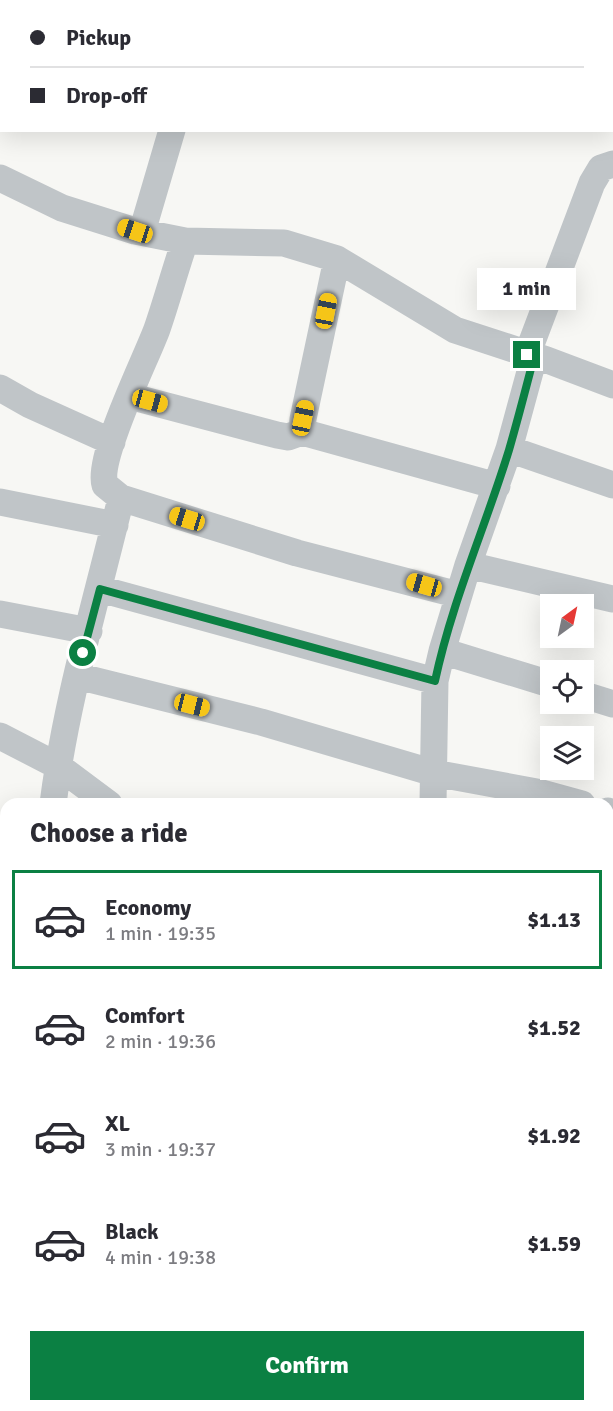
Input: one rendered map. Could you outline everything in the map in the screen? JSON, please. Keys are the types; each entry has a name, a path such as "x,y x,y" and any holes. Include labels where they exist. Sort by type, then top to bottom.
{"street":[{"path":"142,232 171,132"},
{"path":"433,798 435,681 442,651 468,565 509,449 531,356 592,183 601,168 613,164"},
{"path":"0,178 62,207 142,232 184,241 284,243 337,259 455,330 613,385"},
{"path":"184,241 156,330 112,442 105,485 122,498 297,553 459,595"},
{"path":"302,432 337,259"},
{"path":"0,388 30,405 112,442"},
{"path":"129,396 277,435 288,437 302,432 496,486"},
{"path":"509,449 613,484"},
{"path":"54,798 76,676 122,498"},
{"path":"0,502 115,525"},
{"path":"468,565 613,599"},
{"path":"100,589 435,681"},
{"path":"0,614 89,631"},
{"path":"442,651 540,681"},
{"path":"76,676 261,722 434,773 560,798"},
{"path":"594,698 613,705"},
{"path":"0,736 58,766 101,798"}],"route":[{"path":"83,653 100,589 435,681 468,565 509,449 534,357 527,355"}]}
